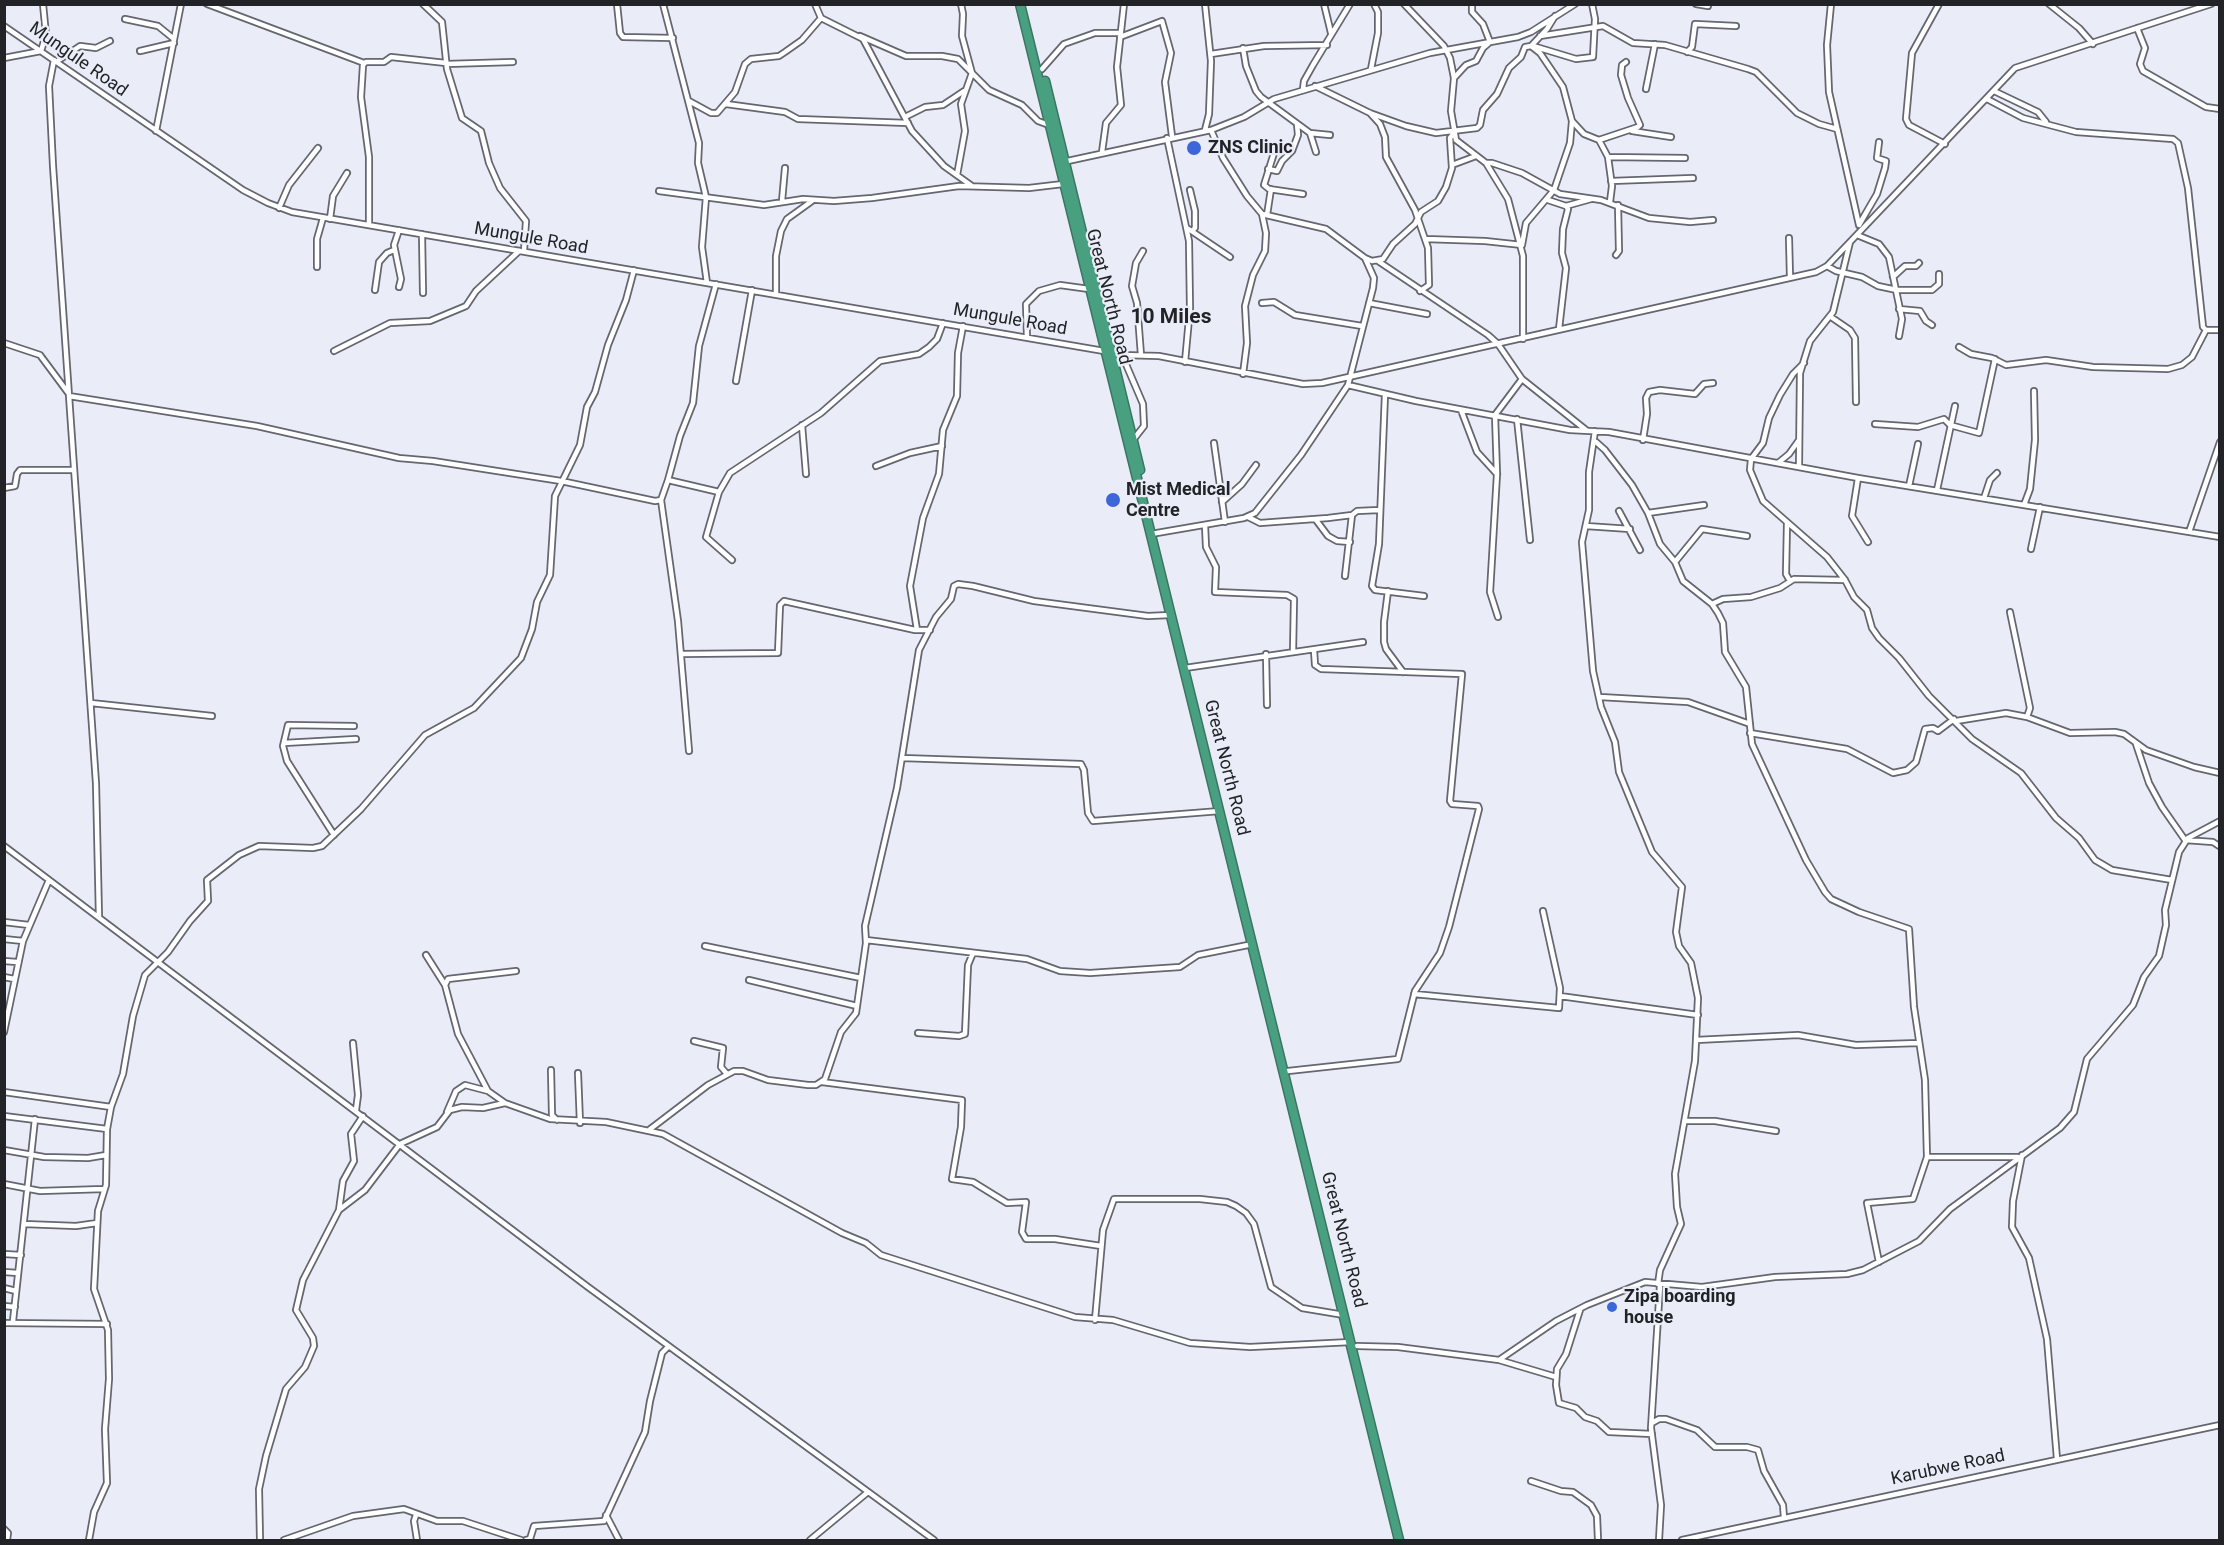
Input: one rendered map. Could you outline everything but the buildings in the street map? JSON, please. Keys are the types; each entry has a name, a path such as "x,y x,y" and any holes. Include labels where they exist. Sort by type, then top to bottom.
{"highway":[{"name":"Great North Road","path":"1020,4 1049,125 1061,162 1063,184 1104,351 1153,533 1288,1071 1400,1540"},
{"name":"Great North Road","path":"1026,4 1061,162 1133,440 1171,615 1186,667 1344,1315 1354,1344 1405,1540"}],"street":[{"path":"4,58 41,51 46,35 43,4"},
{"path":"156,131 181,4"},
{"path":"207,4 364,63 384,62 391,57 446,64 513,62"},
{"path":"334,351 390,323 430,321 466,306 476,291 522,251 526,221 500,188 489,163 481,131 462,118 452,93 446,64 442,22 432,9 423,4"},
{"path":"617,4 620,33 623,37 673,38"},
{"path":"663,4 699,143 698,163 706,197 702,247 707,283"},
{"path":"815,4 822,18 906,56 951,57 961,62 989,90 1022,105 1038,121 1049,125"},
{"path":"957,176 965,131 961,109 972,73 962,36 961,4"},
{"path":"1102,152 1106,123 1121,105 1117,77 1124,4"},
{"path":"1205,4 1211,54 1208,130 1247,196 1265,215 1326,229 1365,258 1378,261 1420,291 1471,322 1498,345 1522,379 1586,430"},
{"path":"1324,4 1331,33"},
{"path":"1303,89 1304,81 1350,4"},
{"path":"1371,69 1378,33 1378,12 1374,4"},
{"path":"1404,4 1446,50 1454,78 1451,111 1456,140 1486,163 1508,199 1525,269 1522,287 1523,339"},
{"path":"1472,4 1472,12 1483,24 1490,42"},
{"path":"1061,162 1208,130 1244,117 1303,89 1446,50 1531,32 1575,4"},
{"path":"1378,261 1418,220 1422,212 1438,201 1446,187 1452,165 1450,138 1461,128 1480,125 1483,110 1497,94 1509,68 1524,53 1525,46 1566,57 1589,59 1593,55 1592,39 1595,27 1592,4"},
{"path":"1696,4 1708,6"},
{"path":"1831,4 1828,86 1848,167 1859,225 1858,233"},
{"path":"1939,4 1912,53 1906,119 1910,125 1945,144"},
{"path":"2049,4 2079,28 2093,44"},
{"path":"1133,440 1144,426 1143,404 1122,354 1185,362 1304,384 1349,378 1816,272 1827,266 2019,66 2093,44 2211,4"},
{"path":"1531,46 1556,15"},
{"path":"689,101 713,114 726,104 735,92 745,64 751,59 779,56 802,40 822,18"},
{"path":"125,19 158,26 174,41"},
{"path":"1042,69 1064,44 1095,33 1120,35 1162,21 1171,53 1165,82 1169,137 1190,229 1190,308 1185,362"},
{"path":"1687,52 1692,47 1695,24 1736,26"},
{"name":"Mungule Road","path":"4,26 243,190 279,207 323,218 1104,351"},
{"path":"1531,32 1538,37 1595,27 1607,28 1633,43 1655,44 1756,72 1797,113 1819,124 1837,129"},
{"path":"2137,28 2145,48 2140,64 2143,71 2205,107 2220,109"},
{"path":"860,36 868,46 908,123 937,160 972,186"},
{"path":"99,917 91,703 49,86 55,61 80,46 96,48 110,41"},
{"path":"141,51 174,41"},
{"path":"1454,78 1466,65 1476,61 1483,48 1490,42"},
{"path":"1646,89 1655,44"},
{"path":"1211,54 1243,48 1327,45"},
{"path":"1521,245 1526,223 1548,200 1554,190 1570,143 1572,121 1563,87 1540,53 1531,46"},
{"path":"1243,48 1256,91 1268,104 1310,133 1330,135"},
{"path":"1572,121 1584,134 1599,140 1632,130 1640,125 1621,75 1622,65 1626,62"},
{"path":"364,63 360,92 369,157 369,225"},
{"path":"1315,86 1391,122 1436,133 1454,133"},
{"path":"905,117 925,107 943,105 965,90"},
{"path":"1994,91 2038,112 2046,122"},
{"path":"1987,99 2023,118 2046,122 2076,132 2173,139 2178,143 2188,188 2203,327 2206,330"},
{"path":"726,104 785,112 798,119 908,123"},
{"path":"1370,112 1380,124 1385,137 1386,157 1418,220 1425,239 1430,254 1429,285 1433,299"},
{"path":"1268,169 1277,171 1282,161 1292,151 1298,135 1297,124"},
{"path":"1632,130 1671,137"},
{"path":"1310,133 1316,152"},
{"path":"1599,140 1608,157 1611,181 1610,202"},
{"path":"1859,225 1877,194 1885,168 1886,161 1877,158 1879,142"},
{"path":"279,207 289,185 318,148"},
{"path":"1274,153 1264,185 1271,189 1303,195"},
{"path":"1452,165 1476,156"},
{"path":"1608,157 1685,158"},
{"path":"1486,163 1522,173 1560,194 1610,202 1654,219 1690,222 1713,220"},
{"path":"783,201 785,168"},
{"path":"330,219 333,196 347,173"},
{"path":"1611,181 1693,178"},
{"path":"659,191 756,205 783,201 872,198 972,186 1029,188 1063,184"},
{"path":"1243,374 1247,343 1245,306 1266,244 1265,215 1271,189"},
{"path":"1190,190 1195,211 1195,228 1190,229"},
{"path":"1548,200 1566,206 1594,198"},
{"path":"776,294 776,256 781,231 787,219 812,201"},
{"path":"1616,255 1619,251 1618,205"},
{"path":"1559,329 1566,268 1562,253 1563,229 1569,209 1566,206"},
{"path":"317,267 317,239 323,218"},
{"path":"1190,229 1230,256"},
{"path":"399,230 394,241 401,279 399,287"},
{"path":"1858,233 1885,249 1897,290 1903,328 1899,336"},
{"path":"422,234 423,293"},
{"path":"1789,238 1790,277"},
{"path":"1425,239 1521,245"},
{"path":"1799,467 1799,380 1813,337 1831,317 1850,242"},
{"path":"375,290 379,262 387,253 394,250"},
{"path":"1141,355 1136,299 1132,286 1136,263 1143,251"},
{"path":"1153,533 1248,517 1269,498 1348,385 1374,282 1365,258"},
{"path":"1893,277 1905,266 1916,266 1919,263"},
{"path":"1827,266 1836,271 1862,277 1883,288 1897,290 1932,290 1939,284 1939,274"},
{"path":"89,1540 94,1512 107,1483 105,1429 110,1364 107,1324 94,1289 97,1223 104,1189 107,1130 111,1107 123,1074 143,980 147,972 159,963 208,901 207,880 240,855 264,845 316,848 334,835 361,809 425,735 474,708 490,688 505,678 521,658 537,602 550,575 554,506 561,481 580,445 587,407 595,392 608,345 626,300 634,270"},
{"path":"1836,271 1840,279"},
{"path":"689,751 681,654 661,500 680,436 693,403 699,346 716,284"},
{"path":"1027,337 1026,304 1039,291 1060,285 1089,289"},
{"path":"1420,291 1429,285"},
{"path":"736,381 752,290"},
{"path":"1262,303 1274,302 1294,315 1362,326"},
{"path":"1369,303 1427,314"},
{"path":"1899,309 1920,311 1932,325"},
{"path":"1831,317 1850,330 1855,338 1856,402"},
{"path":"732,560 706,537 718,492 738,466 821,413 880,361 919,354 929,348 937,339 943,323"},
{"path":"917,630 910,586 923,518 939,474 943,430 957,396 958,353 963,326"},
{"path":"2206,330 2220,330"},
{"path":"1959,347 1971,354 1995,359 2006,365 2046,360 2093,367 2168,369 2182,365 2192,357 2206,330"},
{"path":"4,344 40,355 69,395 257,426 399,458 433,461 561,481 632,498 661,500"},
{"path":"1875,424 1918,427 1944,419 1950,425 1976,433 1982,430 1995,359"},
{"path":"1804,363 1793,374 1780,395 1769,418 1763,443 1750,459 1749,470 1763,501 1827,557 1845,580 1854,597 1867,610 1872,628 1879,638 1899,658 1929,696 1955,720 1972,740 2021,773 2056,818 2079,838 2101,865 2112,870 2172,880"},
{"path":"1498,617 1491,592 1497,474 1495,415 1522,379"},
{"path":"1643,440 1647,414 1646,398 1649,392 1660,390 1695,394 1704,384 1713,382"},
{"path":"1348,385 1461,410 2220,537"},
{"path":"2024,505 2030,489 2034,440 2034,391"},
{"path":"1385,394 1378,543 1372,584 1375,590 1424,596"},
{"path":"1936,490 1955,406"},
{"path":"1461,410 1477,452 1497,474"},
{"path":"1517,419 1530,540"},
{"path":"801,426 806,474"},
{"path":"1595,432 1596,442 1589,472 1589,510 1582,542 1588,591 1589,639 1600,698 1615,742 1619,772 1652,852 1682,887 1676,932 1679,946 1691,963 1695,977 1698,1015 1685,1121 1675,1174 1680,1229 1660,1270 1652,1423 1661,1505 1659,1540"},
{"path":"1778,463 1789,454 1799,440"},
{"path":"1596,442 1617,465 1648,513 1660,544 1675,562 1683,581 1712,604 1723,623 1727,659 1746,687 1750,733 1757,755 1806,860 1825,892 1831,899 1859,912 1909,929 1919,1043 1925,1080 1927,1157 1913,1199 1866,1203 1879,1262"},
{"path":"2189,532 2220,442"},
{"path":"1214,443 1225,522"},
{"path":"1909,486 1918,444"},
{"path":"876,466 910,453 942,446"},
{"path":"1222,501 1242,484 1256,465"},
{"path":"4,488 15,486 17,474 20,471 74,470"},
{"path":"1984,498 1990,480 1997,473"},
{"path":"1858,478 1852,516 1868,542"},
{"path":"668,480 718,492"},
{"path":"1648,513 1704,505"},
{"path":"2031,549 2040,507"},
{"path":"1248,517 1260,523 1352,515 1357,511 1379,510"},
{"path":"1619,511 1640,550"},
{"path":"1345,576 1352,515"},
{"path":"1313,518 1319,522 1328,536 1337,542 1350,542"},
{"path":"1787,522 1786,574 1790,581"},
{"path":"1205,525 1206,547 1216,567 1215,592 1287,596 1295,600 1293,652"},
{"path":"1586,526 1630,528"},
{"path":"1675,562 1702,529 1747,536"},
{"path":"1712,604 1723,599 1751,597 1780,588 1790,581 1845,580"},
{"path":"822,1082 832,1063 841,1032 854,1018 857,1006 870,897 895,800 919,650 936,617 951,599 954,586 958,584 1034,601 1148,616 1171,615"},
{"path":"1388,591 1384,642 1386,649 1404,673"},
{"path":"681,654 778,653 780,605 784,601 917,630 930,630"},
{"path":"2010,612 2030,708 2027,717"},
{"path":"1186,667 1363,642"},
{"path":"1288,1071 1398,1059 1414,994 1442,949 1479,809 1478,806 1452,804 1450,801 1463,675 1318,668 1315,664 1314,650"},
{"path":"1266,654 1267,705"},
{"path":"1600,698 1688,702 1750,724"},
{"path":"91,703 212,716"},
{"path":"1750,733 1847,749 1893,773 1907,770 1916,762 1925,729 1938,730 1955,720 1995,713 2027,717 2070,733 2115,732 2124,734 2136,744 2186,764 2220,773"},
{"path":"334,835 287,761 283,750 284,743 288,725 354,726"},
{"path":"284,743 356,740"},
{"path":"2136,744 2149,783 2185,840"},
{"path":"902,758 1081,764 1088,813 1093,821 1220,811"},
{"path":"1499,1360 1549,1326 1637,1285 1651,1282 1702,1287 1775,1277 1846,1274 1863,1270 1922,1239 1950,1209 2060,1128 2074,1112 2087,1059 2133,1005 2144,977 2160,952 2172,880 2177,858 2185,840 2220,821"},
{"path":"2185,840 2213,842 2220,847"},
{"path":"4,846 668,1347 934,1540"},
{"path":"4,1032 17,962 28,925 49,880"},
{"path":"1414,994 1556,1010 1559,1008 1560,996 1543,911"},
{"path":"4,922 28,925"},
{"path":"4,939 23,942"},
{"path":"866,940 1027,959 1060,971 1097,973 1180,967 1198,955 1253,944"},
{"path":"705,946 861,978"},
{"path":"918,1033 959,1036 965,1034 968,964 973,953"},
{"path":"426,955 445,985 458,1034 482,1079 487,1084 488,1091"},
{"path":"4,961 17,962"},
{"path":"445,985 448,979 516,971"},
{"path":"4,977 14,978"},
{"path":"749,981 857,1006"},
{"path":"4,990 12,991"},
{"path":"1560,996 1698,1015"},
{"path":"1696,1040 1798,1035 1856,1045 1919,1043"},
{"path":"694,1041 723,1048 721,1067 728,1074"},
{"path":"352,1043 358,1106 356,1110"},
{"path":"551,1070 552,1115 557,1120"},
{"path":"649,1130 708,1085 728,1074 743,1071 768,1080 808,1085 822,1082 962,1100 957,1160 951,1178 973,1182 1007,1203 1026,1202 1022,1233 1026,1239 1054,1239 1101,1246"},
{"path":"578,1073 580,1123"},
{"path":"339,1210 365,1190 400,1144 437,1127 447,1113 456,1091 462,1086 488,1091 504,1103 557,1120 580,1123 606,1122 649,1130 686,1144 820,1221 866,1242 881,1255 1058,1312 1095,1320 1122,1322 1165,1337 1190,1342 1250,1347 1354,1344 1398,1347 1499,1360 1556,1377"},
{"path":"4,1092 111,1107"},
{"path":"447,1113 462,1107 483,1108 504,1103"},
{"path":"4,1116 107,1130"},
{"path":"260,1540 259,1489 266,1456 285,1389 305,1367 314,1346 313,1338 297,1315 296,1307 303,1280 339,1210 343,1181 354,1161 351,1134 363,1116"},
{"path":"14,1321 35,1119"},
{"path":"1685,1121 1714,1121 1776,1131"},
{"path":"4,1150 32,1155 88,1158 106,1155"},
{"path":"1927,1157 2020,1156"},
{"path":"2020,1156 2013,1201 2012,1227 2029,1258 2047,1339 2057,1459"},
{"path":"4,1184 29,1190 76,1192 104,1189"},
{"path":"1095,1320 1103,1230 1114,1199 1227,1202 1242,1210 1254,1224 1270,1287 1302,1308 1344,1315"},
{"path":"24,1224 76,1226 97,1223"},
{"path":"4,1254 21,1255"},
{"path":"4,1272 18,1273"},
{"path":"4,1288 16,1291"},
{"path":"4,1306 15,1307"},
{"path":"1580,1310 1556,1377 1559,1403 1576,1408 1585,1417 1597,1421 1609,1432 1652,1434"},
{"path":"4,1323 14,1321 107,1324"},
{"path":"526,1540 530,1539 534,1526 604,1521 645,1432 662,1353 668,1347"},
{"path":"1652,1423 1659,1419 1666,1419 1697,1430 1715,1447 1747,1447 1758,1450 1764,1471 1783,1505 1784,1518"},
{"name":"Karubwe Road","path":"1682,1540 2220,1425"},
{"path":"1531,1481 1561,1491 1573,1492 1592,1505 1597,1516 1598,1540"},
{"path":"810,1540 868,1492"},
{"path":"284,1540 353,1516 404,1509 416,1515 440,1521 461,1521 521,1540"},
{"path":"416,1515 414,1521 417,1540"},
{"path":"606,1515 619,1540"},
{"path":"4,1530 8,1533 7,1540"}],"place":[{"name":"ZNS Clinic","path":"1194,148"},
{"name":"Mist Medical Centre","path":"1113,500"},
{"name":"Zipa boarding house","path":"1612,1307"}],"district":[{"name":"10 Miles","path":"1171,318"}]}
